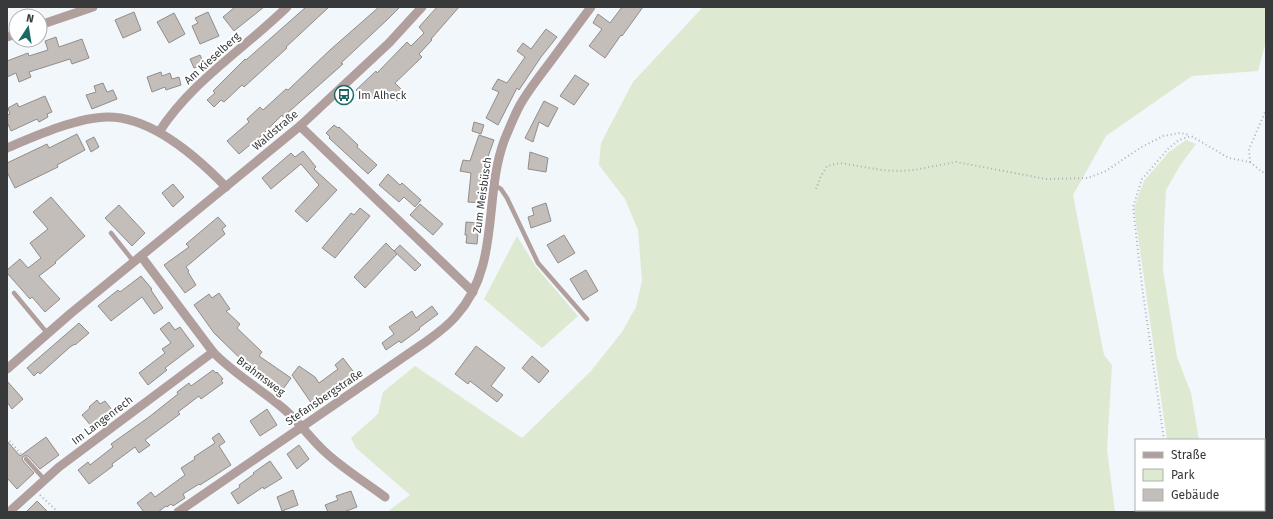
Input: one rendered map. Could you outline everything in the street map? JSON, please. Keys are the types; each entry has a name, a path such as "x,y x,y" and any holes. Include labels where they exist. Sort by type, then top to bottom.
{"street":[{"path":"48,22 93,7"},
{"name":"Am Kieselberg","path":"159,132 168,118 198,84 287,7"},
{"name":"Waldstraße","path":"7,369 70,314 300,126 389,43 422,7"},
{"name":"Zum Meisbüsch","path":"473,292 482,272 487,250 494,185 497,166 504,142 520,104 539,76 591,7"},
{"path":"7,148 58,128 82,121 107,117 123,118 159,132 186,151 215,175 226,187"},
{"path":"300,126 473,292"},
{"name":"Brahmsweg","path":"142,256 213,352 224,364 283,408 302,426 312,440 326,453 385,497"},
{"name":"Stefansbergstraße","path":"178,512 424,343 445,327 456,316 473,292"},
{"name":"Im Langenrech","path":"9,512 44,479 213,352"}],"lane":[{"path":"494,185 501,190 507,198 538,263 587,319"},
{"path":"111,233 134,262"},
{"path":"14,293 48,334"},
{"path":"26,459 44,479"}],"path":[{"path":"1250,162 1249,150 1266,110"},
{"path":"816,189 827,166 840,163 882,170 900,171 914,170 956,162 1046,179 1088,178 1106,171 1140,148 1162,136 1180,132 1191,136 1229,158 1250,162 1262,172 1266,173"},
{"path":"1164,439 1132,207 1142,179 1168,149 1179,140 1191,136"},
{"path":"7,438 26,459"},
{"path":"34,489 58,512"}],"green space":[{"path":"703,7 1266,7 1266,41 1258,71 1192,76 1106,136 1073,195 1104,355 1112,365 1107,449 1115,512 387,512 410,495 356,448 351,438 378,414 383,392 415,366 522,438 591,371 622,332 636,307 642,281 638,230 625,199 599,165 601,143 633,82"},
{"path":"1186,140 1196,144 1181,164 1166,190 1163,270 1177,357 1191,393 1199,439 1167,439 1134,208 1144,181 1169,152"},
{"path":"517,236 536,267 578,316 542,348 484,299"}],"building":[{"path":"235,7 264,7 234,31 223,17"},
{"path":"306,7 329,7 244,87 242,85 224,102 221,100 214,107 207,100 215,93 213,91 245,59 246,60"},
{"path":"379,7 400,7 341,63 343,64 283,117 282,115 262,135 239,154 227,141 249,122 247,119 260,107 263,110 286,89 288,90 330,50"},
{"path":"437,7 459,7 419,54 422,57 395,83 405,93 397,101 388,92 383,97 377,92 367,101 356,90 376,71 377,73 407,42 411,46 424,33 419,27"},
{"path":"622,7 643,7 605,58 589,46 602,29 593,23 598,14 610,23"},
{"path":"134,12 141,30 123,38 115,20"},
{"path":"208,12 219,36 200,44 192,26 198,23 195,18"},
{"path":"174,13 185,34 169,43 157,22"},
{"path":"546,29 557,37 541,57 519,90 517,88 498,125 486,118 499,92 492,89 498,79 507,83 525,57 517,51 523,43 531,49"},
{"path":"56,37 59,47 82,39 89,58 72,64 70,59 29,72 31,77 19,82 16,73 7,77 7,61 28,53 29,56 48,50 48,40"},
{"path":"200,55 204,64 194,68 190,59"},
{"path":"161,72 162,76 170,73 172,79 179,77 181,85 166,90 165,87 152,92 147,77"},
{"path":"575,75 589,84 574,105 560,96"},
{"path":"103,83 107,92 113,90 117,99 92,109 86,95 96,92 94,86"},
{"path":"45,96 52,112 47,114 48,117 39,122 37,119 11,131 7,122 7,115 10,114 8,108 17,103 19,107"},
{"path":"544,101 558,108 548,127 539,122 533,142 525,138"},
{"path":"474,122 484,125 481,134 472,131"},
{"path":"334,125 338,128 339,127 358,145 357,147 377,165 368,174 329,138 330,137 326,133"},
{"path":"77,134 85,150 57,165 58,167 15,188 7,172 7,163 47,144 49,148"},
{"path":"479,135 494,140 481,176 484,176 481,203 468,202 471,173 460,171 463,160 470,161"},
{"path":"94,137 99,147 91,152 86,141"},
{"path":"303,151 316,167 314,169 337,190 307,222 295,211 319,185 301,164 271,189 262,178 291,153 295,157"},
{"path":"530,152 548,158 546,172 528,169"},
{"path":"388,174 400,185 402,183 421,200 415,207 404,197 399,202 379,185"},
{"path":"173,184 184,197 173,207 162,193"},
{"path":"51,197 85,236 55,262 56,263 39,276 60,299 45,312 32,297 30,299 7,273 7,270 20,259 28,268 41,258 30,243 48,229 33,212"},
{"path":"546,203 551,221 531,228 528,217 534,215 532,208"},
{"path":"420,204 443,224 433,235 410,215"},
{"path":"119,205 145,233 132,246 105,218"},
{"path":"360,208 370,216 335,258 322,248 351,213 354,215"},
{"path":"218,217 226,226 222,229 225,234 186,267 196,285 185,293 164,265 189,247 186,244"},
{"path":"466,222 479,223 477,244 466,243"},
{"path":"564,235 575,253 558,263 547,245"},
{"path":"386,243 397,254 365,288 354,277"},
{"path":"400,245 421,265 415,271 394,251"},
{"path":"586,270 598,291 583,300 570,279"},
{"path":"141,276 152,289 151,290 163,308 154,314 142,297 111,321 98,306 118,290 120,292"},
{"path":"219,293 230,309 226,311 240,324 237,328 262,352 259,356 291,378 281,392 249,369 250,368 214,333 194,305 209,294 212,298"},
{"path":"432,306 438,314 401,343 399,341 386,350 382,343 394,334 389,327 412,311 416,318"},
{"path":"169,322 175,330 180,327 194,346 165,368 167,370 148,385 139,373 165,353 162,349 171,343 160,329"},
{"path":"79,323 89,333 75,345 70,347 40,374 38,372 34,376 27,368"},
{"path":"476,346 505,368 491,386 503,395 497,402 470,381 468,384 455,374"},
{"path":"532,356 549,371 539,383 522,368"},
{"path":"343,358 356,375 336,390 335,388 312,404 292,375 299,366 315,377 319,383 338,369 335,365"},
{"path":"213,370 223,379 221,380 223,383 201,399 199,396 178,412 180,414 145,440 150,445 139,453 135,447 89,484 78,470 88,462 90,465 113,447 111,444 149,417 178,394 177,392 189,383 191,386"},
{"path":"7,381 23,399 12,409 7,402"},
{"path":"97,400 100,404 105,401 113,411 108,414 109,416 93,428 82,415"},
{"path":"267,409 277,425 260,436 250,421"},
{"path":"219,433 225,442 219,446 231,465 183,494 185,498 173,506 171,504 167,507 166,506 158,512 144,512 137,503 151,492 155,497 185,475 181,468 215,443 212,438"},
{"path":"46,437 59,455 40,469 28,456 24,456 22,458 23,461 34,473 17,489 7,478 7,441 20,456"},
{"path":"299,445 309,459 297,469 287,454"},
{"path":"270,461 282,478 264,489 263,487 238,504 231,493 240,487 239,485 254,474 253,473"},
{"path":"293,490 298,505 282,511 277,497"},
{"path":"351,491 357,507 344,512 328,512 325,505 338,500 336,496"},
{"path":"37,501 48,512 26,512"}],"place":[{"name":"Im Alheck","path":"344,95"}]}
